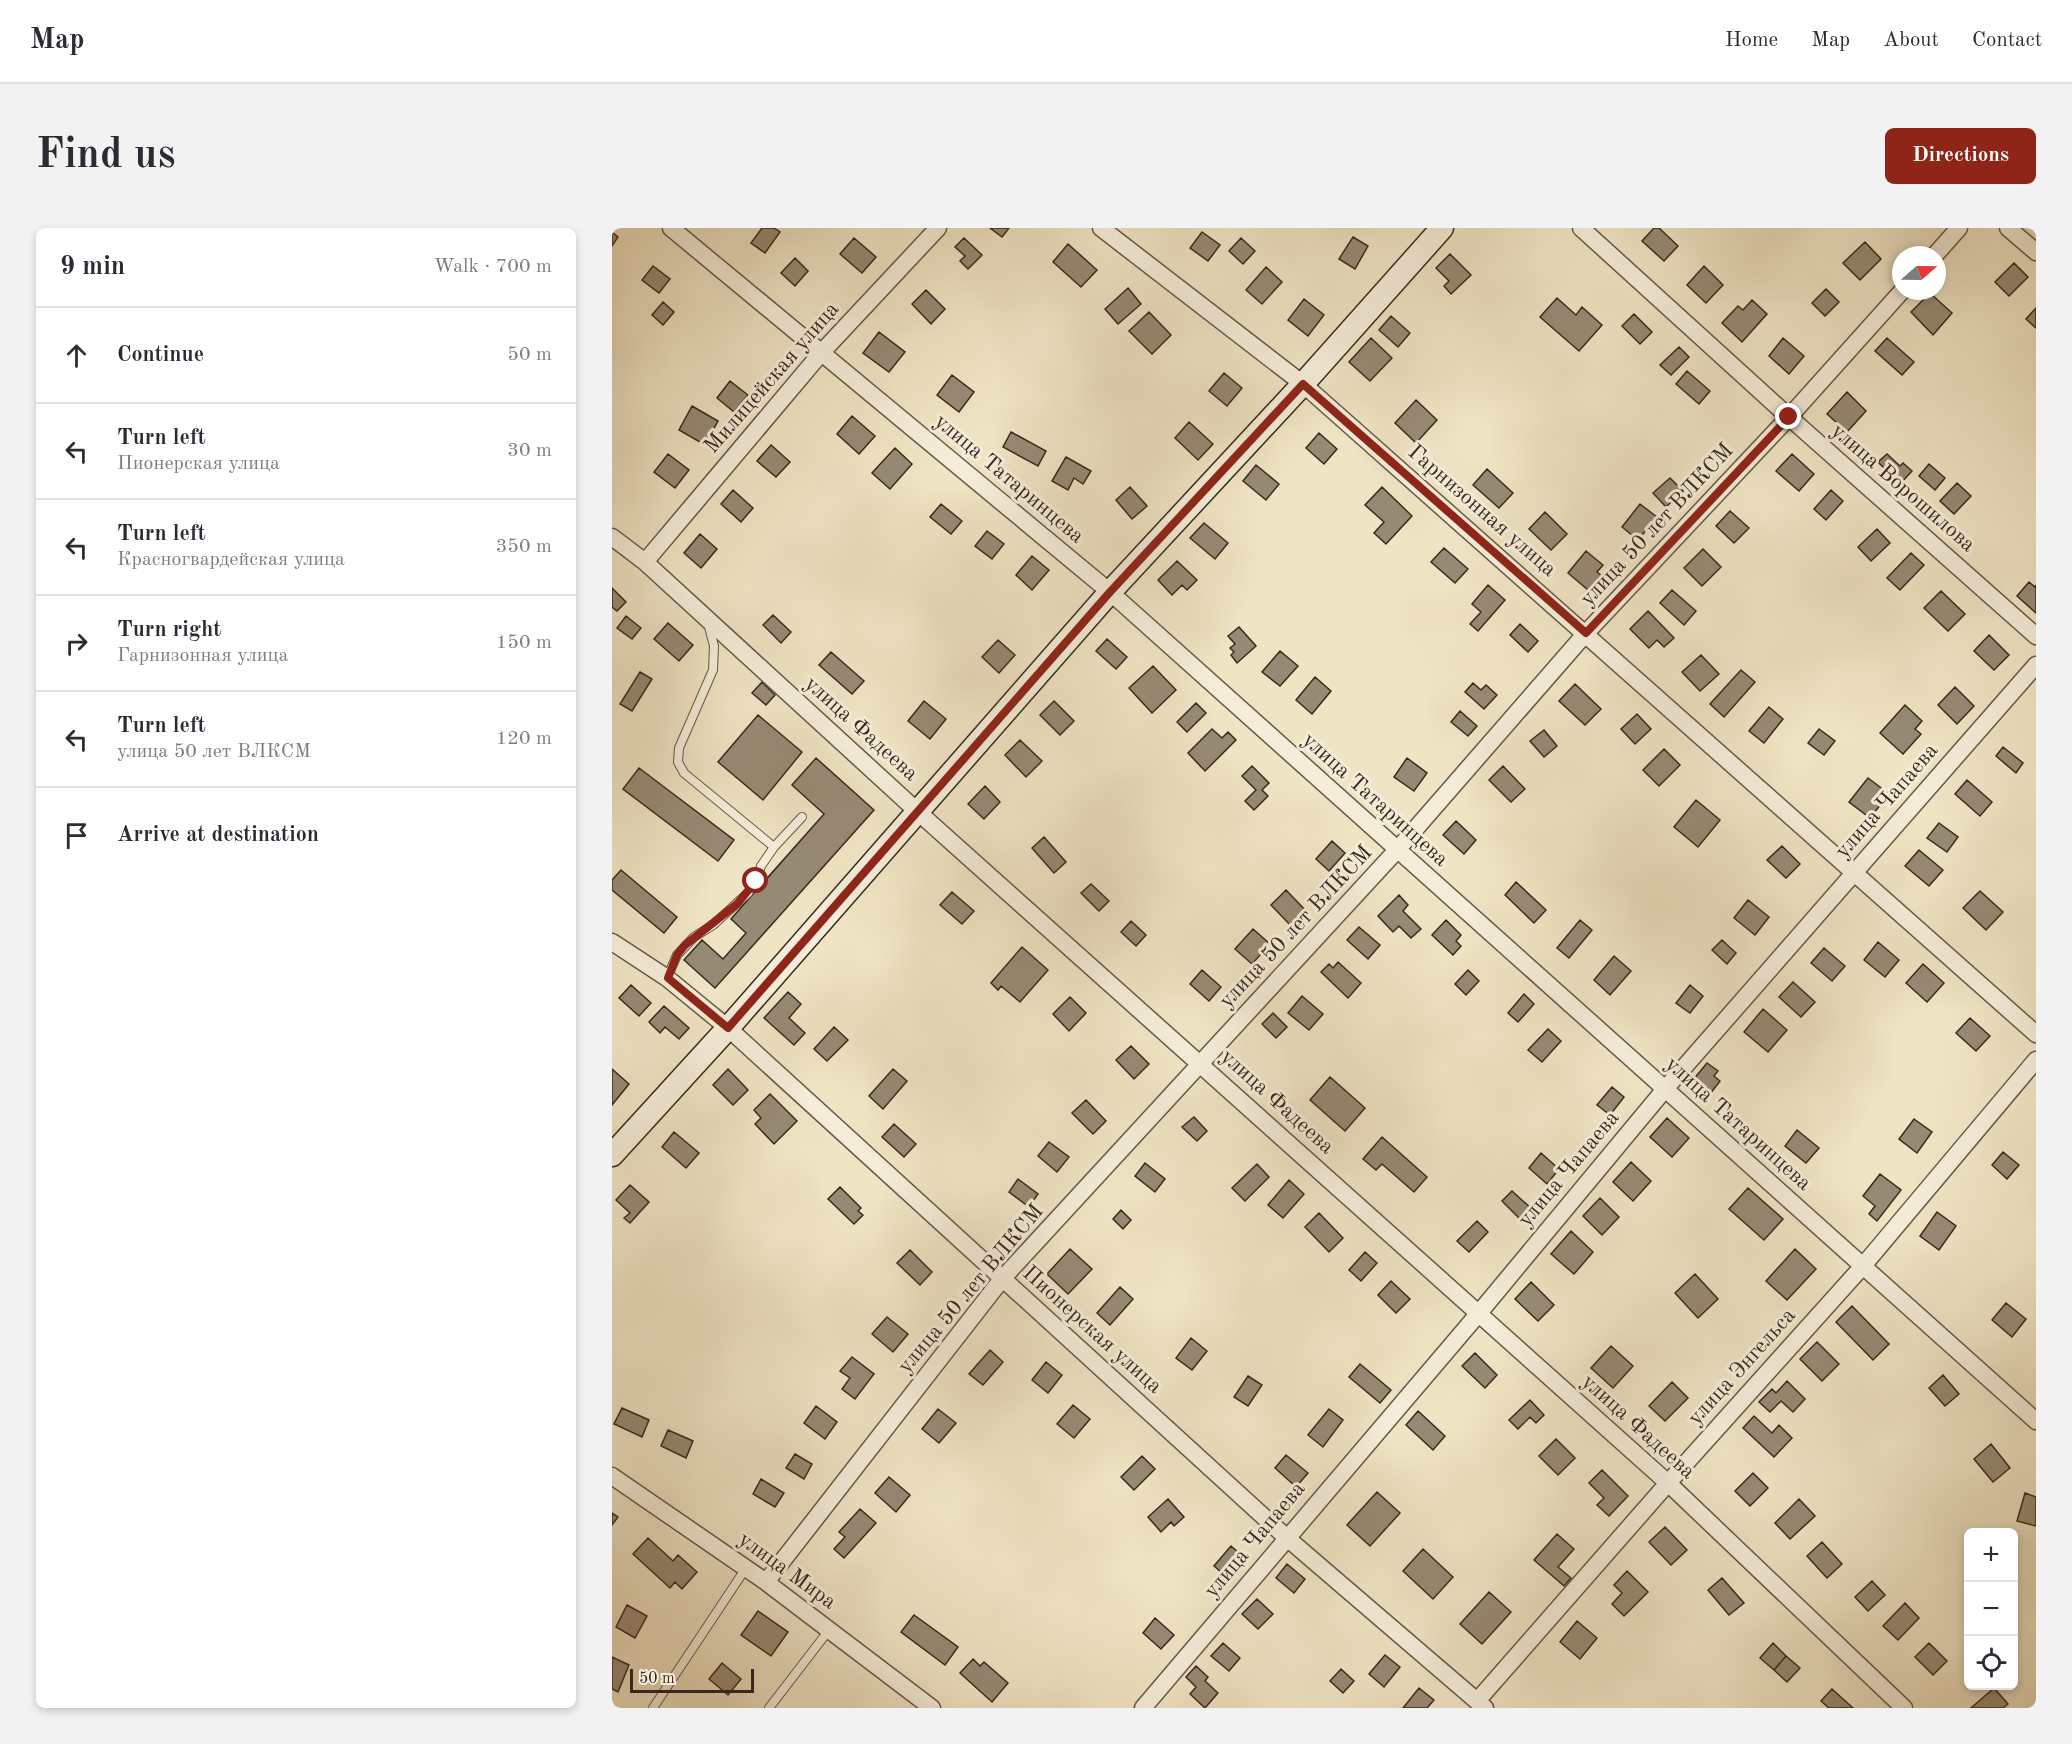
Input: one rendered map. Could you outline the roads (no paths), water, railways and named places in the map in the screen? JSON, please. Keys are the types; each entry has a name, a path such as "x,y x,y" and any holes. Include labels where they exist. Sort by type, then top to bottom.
{"street":[{"name":"улица Татаринцева","path":"671,228 1110,592 2036,1421"},
{"name":"Милицейская улица","path":"645,562 822,352 938,228"},
{"name":"Гарнизонная улица","path":"1101,228 1303,384 2036,1034"},
{"path":"612,1155 728,1028 1110,592 1303,384 1442,228"},
{"name":"улица Ворошилова","path":"1581,228 1789,417 2036,636"},
{"path":"1943,246 1959,228"},
{"path":"2008,228 2036,252"},
{"name":"улица 50 лет ВЛКСМ","path":"766,1582 1002,1279 1397,850 1586,633 1789,417 1894,300"},
{"name":"улица Фадеева","path":"612,537 645,562 918,812 1668,1483 1904,1708"},
{"name":"улица Чапаева","path":"1143,1708 1479,1313 1665,1089 2036,665"},
{"name":"Пионерская улица","path":"612,942 668,978 728,1028 1287,1538 1481,1705"},
{"name":"улица Энгельса","path":"1481,1705 1668,1483 1862,1267 2036,1060"},
{"name":"улица Мира","path":"612,1476 766,1582 932,1708"}],"lane":[{"path":"707,619 714,646 712,670 679,748 678,762 684,773 774,847"},
{"path":"668,978 677,955 685,945 713,925 748,893 756,881 761,866 774,847 802,816"},
{"path":"653,1708 746,1568"},
{"path":"769,1708 829,1630"}]}
